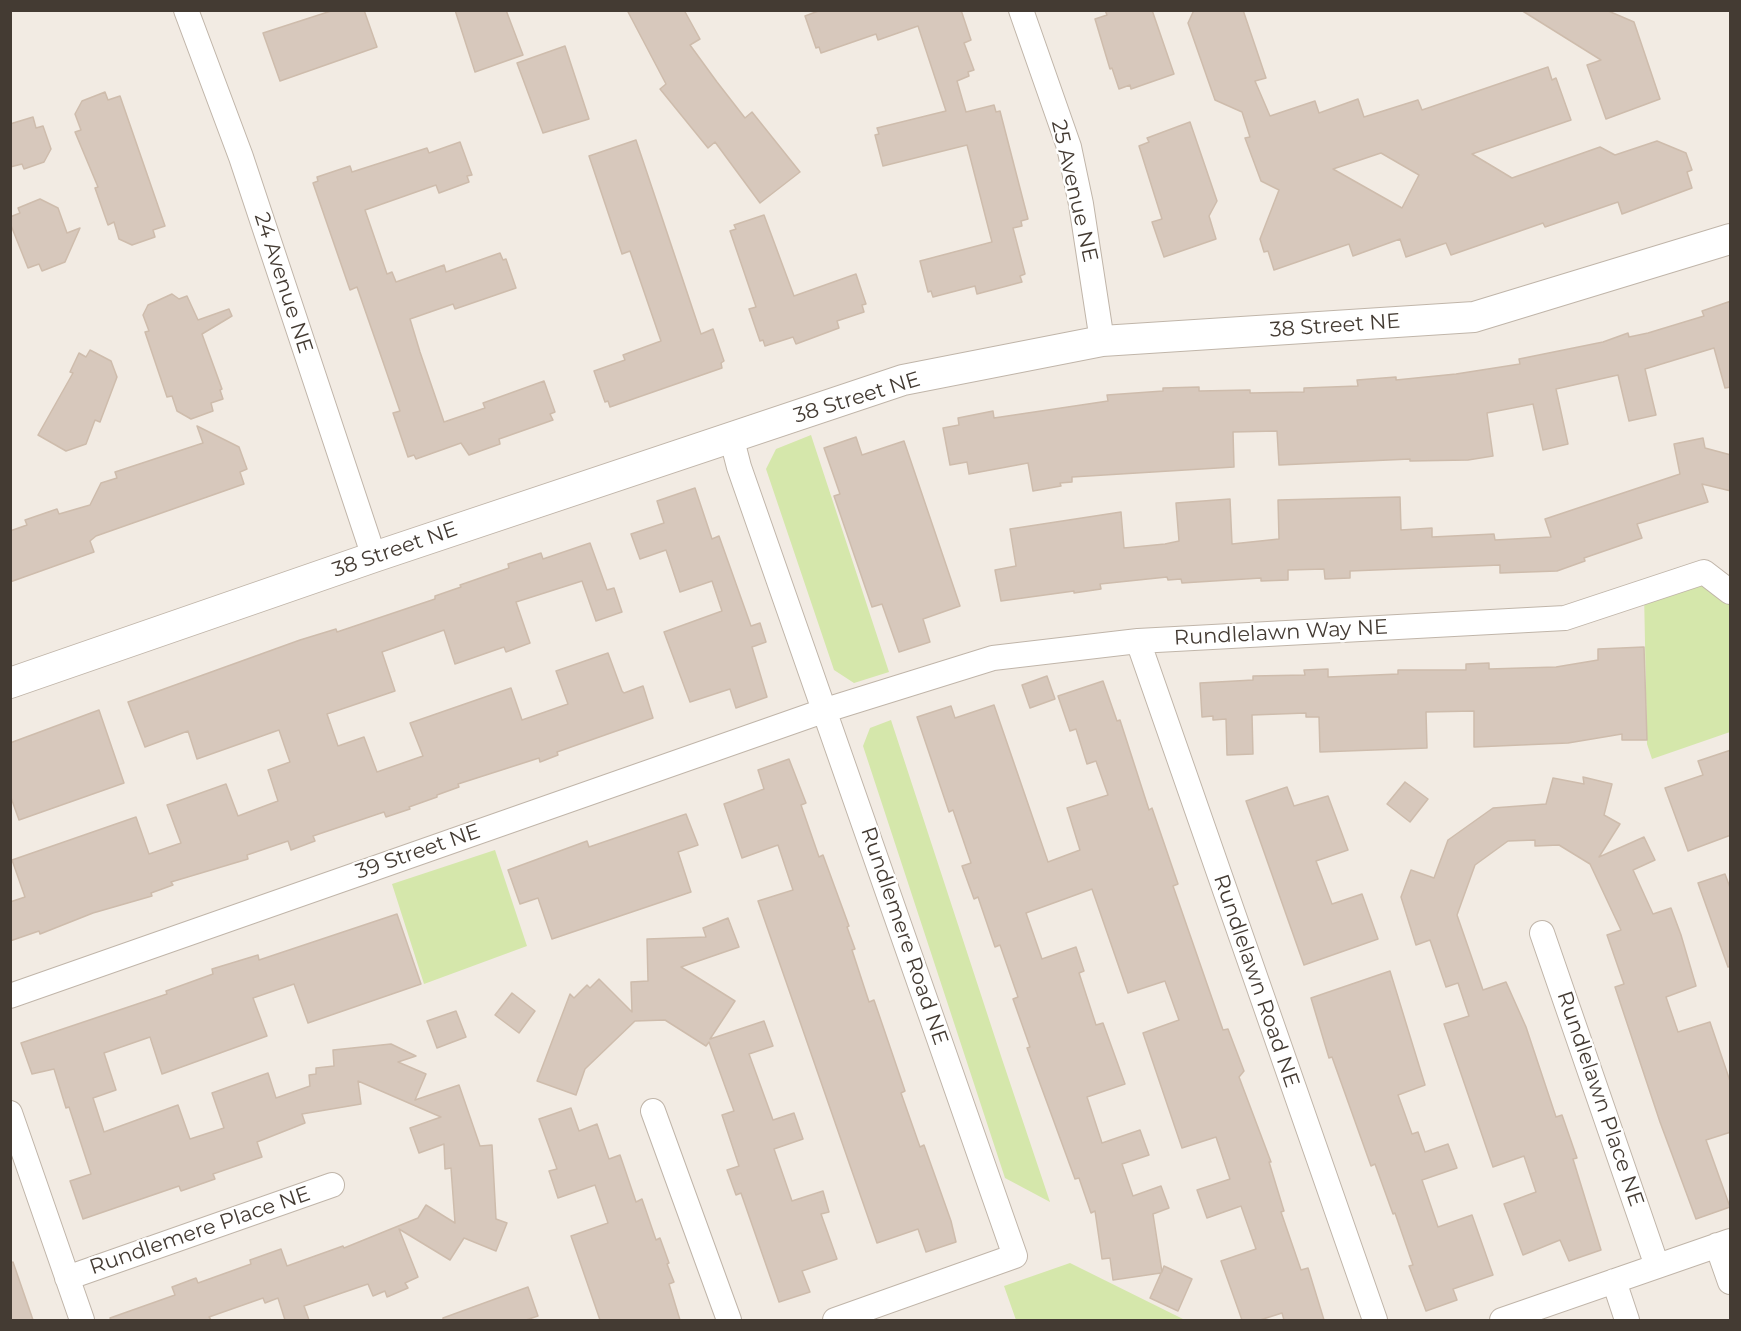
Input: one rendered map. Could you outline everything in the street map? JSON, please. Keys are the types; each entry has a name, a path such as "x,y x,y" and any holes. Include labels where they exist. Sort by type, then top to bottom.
{"street":[{"name":"24 Avenue NE","path":"186,10 245,169 374,556"},
{"name":"25 Avenue NE","path":"1021,10 1069,147 1081,204 1102,341"},
{"name":"38 Street NE","path":"10,683 374,556 903,380 1102,341 1474,318 1731,239"},
{"name":"Rundlemere Road NE","path":"731,436 739,467 826,710 1015,1256 836,1320"},
{"name":"Rundlelawn Way NE","path":"826,710 993,658 1138,641 1564,618 1704,572 1731,592"},
{"name":"Rundlelawn Road NE","path":"1138,641 1375,1320"},
{"name":"39 Street NE","path":"10,996 826,710"},
{"name":"Rundlelawn Place NE","path":"1542,933 1657,1266"},
{"path":"653,1111 729,1320"},
{"path":"10,1113 82,1320"},
{"name":"Rundlemere Place NE","path":"68,1278 332,1185"},
{"path":"1502,1320 1724,1243 1731,1282"},
{"path":"1614,1281 1627,1320"}],"green space":[{"path":"811,435 889,672 854,683 834,670 766,469 776,449"},
{"path":"1704,572 1730,592 1730,732 1652,759 1647,744 1644,592"},
{"path":"891,720 1050,1202 1005,1178 863,746 870,728"},
{"path":"495,850 527,946 424,984 392,884"},
{"path":"1070,1263 1185,1320 1016,1320 1004,1286"}],"building":[{"path":"334,10 364,10 377,47 280,81 263,33"},
{"path":"455,10 506,10 523,55 475,72"},
{"path":"627,10 684,10 700,39 690,45 745,118 752,112 800,172 760,203 715,142 708,148 660,89 666,84"},
{"path":"821,10 961,10 971,40 964,43 974,70 968,72 969,76 957,81 966,112 994,105 996,112 1000,111 1028,219 1021,221 1022,226 1013,228 1025,274 1020,276 1022,282 977,294 975,286 933,297 931,291 928,292 920,261 992,242 967,145 883,166 875,135 879,134 877,128 946,111 918,26 878,40 876,34 821,53 819,47 816,48 805,16"},
{"path":"1105,10 1152,10 1174,74 1131,89 1130,85 1119,89 1112,68 1110,69 1095,19 1107,15"},
{"path":"1194,10 1243,10 1266,78 1255,81 1270,116 1315,101 1319,113 1358,99 1364,117 1418,100 1422,110 1548,67 1552,80 1556,78 1571,120 1472,154 1512,178 1600,147 1615,155 1657,141 1686,153 1692,170 1687,172 1692,188 1622,214 1618,202 1545,227 1543,223 1451,255 1446,243 1406,257 1400,239 1353,256 1349,244 1274,270 1268,251 1264,252 1260,239 1279,190 1261,181 1245,138 1250,137 1242,112 1215,100 1188,23","holes":["1381,153 1419,175 1402,208 1333,169"]},
{"path":"1521,10 1606,10 1634,22 1660,99 1606,119 1587,65 1601,60"},
{"path":"565,46 589,119 543,133 517,63"},
{"path":"105,92 108,100 120,96 165,226 153,230 155,237 132,245 119,239 114,222 108,225 95,188 98,187 75,132 81,130 75,114 82,101"},
{"path":"33,117 36,128 43,126 51,149 44,162 24,169 22,164 10,167 10,124"},
{"path":"1190,122 1217,201 1209,216 1216,239 1164,257 1152,222 1162,219 1139,146 1149,142 1147,138"},
{"path":"636,140 701,334 713,329 724,361 721,363 722,368 610,407 608,401 605,402 594,371 625,360 623,355 661,341 630,251 622,254 589,156"},
{"path":"460,142 472,175 467,176 469,182 439,193 436,185 365,210 387,274 392,272 396,282 444,265 446,272 500,253 503,260 506,259 516,288 455,309 453,304 410,319 444,422 485,408 483,403 544,381 555,412 550,414 553,420 499,439 500,444 469,455 461,443 416,459 414,455 408,457 393,413 400,411 381,356 357,287 350,290 313,183 318,181 317,177 350,166 352,172 427,148 429,153"},
{"path":"40,199 58,208 67,233 80,228 65,262 42,271 39,264 28,268 10,223 10,217 20,213 18,208"},
{"path":"764,215 794,296 856,274 866,304 862,305 864,312 837,321 839,328 796,344 793,337 765,346 763,340 760,341 749,309 756,307 730,231 736,229 734,225"},
{"path":"172,294 179,299 187,296 198,320 229,309 232,316 202,334 222,389 220,390 223,399 211,403 213,411 191,419 177,411 172,396 167,397 145,332 149,331 143,315 148,305"},
{"path":"1731,301 1731,387 1725,388 1714,348 1645,369 1656,415 1629,421 1618,375 1556,389 1568,444 1543,450 1533,404 1487,413 1493,456 1468,460 1410,461 1410,459 1279,465 1277,431 1233,432 1234,467 1072,477 1072,482 1060,483 1061,486 1033,491 1028,463 969,474 967,462 950,465 943,428 959,425 958,418 993,411 994,418 1108,401 1107,395 1163,391 1163,388 1199,387 1199,391 1250,390 1250,393 1304,392 1304,388 1358,386 1357,380 1396,377 1396,380 1520,364 1519,359 1603,342 1628,333 1629,337 1648,333 1704,316 1702,311"},
{"path":"90,350 111,361 117,377 100,422 95,420 86,444 66,451 38,435 73,373 70,372 79,353 86,357"},
{"path":"197,426 239,447 247,469 240,472 244,484 96,536 90,541 94,552 10,582 10,531 27,525 25,520 57,509 59,514 90,505 101,483 117,478 115,472 203,443"},
{"path":"856,437 862,455 904,441 960,606 923,619 930,642 899,652 882,604 872,607 834,496 840,494 824,448"},
{"path":"1703,438 1705,448 1731,455 1731,491 1702,484 1708,502 1637,524 1642,538 1584,558 1585,561 1557,571 1500,573 1500,565 1350,571 1350,578 1325,579 1324,569 1288,570 1288,580 1261,581 1261,578 1182,583 1181,579 1168,580 1167,577 1100,584 1101,589 1001,601 995,570 1016,566 1010,529 1121,512 1124,548 1165,544 1179,541 1176,503 1230,499 1232,544 1279,539 1278,500 1400,497 1401,530 1432,528 1432,537 1494,534 1495,540 1551,537 1545,519 1680,474 1674,444"},
{"path":"695,488 712,539 719,536 751,626 760,623 766,642 752,647 767,697 736,708 730,689 690,702 664,632 722,611 712,581 680,592 666,550 640,559 631,534 664,523 657,501"},
{"path":"590,543 607,590 614,588 622,612 596,621 582,581 516,602 530,643 506,652 504,647 455,664 444,630 382,652 395,691 327,714 338,746 364,737 377,772 423,756 410,723 511,688 522,720 568,704 556,671 608,653 622,691 624,693 643,686 653,718 557,752 558,755 540,762 539,758 458,784 459,787 409,807 410,809 386,817 384,812 313,836 315,841 291,850 288,841 247,855 248,859 171,882 173,885 151,893 152,896 93,913 40,934 39,931 10,941 10,902 25,897 12,860 136,817 149,854 181,843 167,805 226,784 238,816 278,801 268,770 290,762 279,730 197,759 188,731 145,747 128,702 300,640 336,629 337,632 435,599 435,596 461,587 460,585 509,568 508,564 541,553 543,559"},
{"path":"1644,647 1647,740 1622,740 1622,734 1568,743 1474,747 1474,711 1426,712 1427,748 1320,752 1319,717 1306,717 1306,713 1252,715 1253,754 1227,755 1226,719 1213,720 1213,716 1202,717 1200,683 1253,680 1253,676 1305,675 1304,670 1328,669 1328,677 1398,674 1398,670 1466,670 1466,664 1489,663 1489,669 1556,667 1598,660 1598,649"},
{"path":"1047,676 1055,699 1030,708 1022,685"},
{"path":"1103,681 1117,721 1120,720 1149,810 1152,808 1178,884 1173,886 1223,1030 1228,1029 1244,1071 1239,1077 1271,1162 1269,1162 1284,1211 1281,1212 1301,1270 1308,1268 1324,1320 1284,1320 1282,1313 1260,1320 1242,1320 1221,1261 1256,1249 1241,1206 1207,1218 1197,1190 1230,1179 1216,1137 1182,1148 1143,1033 1179,1020 1165,981 1128,993 1092,889 1026,913 1042,959 1076,947 1084,971 1079,973 1096,1025 1103,1023 1125,1084 1087,1097 1102,1143 1140,1130 1149,1155 1122,1164 1133,1196 1161,1186 1169,1208 1153,1214 1162,1272 1164,1266 1192,1279 1178,1311 1150,1298 1161,1273 1113,1280 1110,1258 1102,1259 1095,1211 1091,1213 1079,1178 1075,1179 1027,1048 1030,1047 1013,999 1018,997 1000,945 995,947 978,897 974,899 962,866 971,863 953,810 949,812 917,717 951,706 955,718 994,705 1048,862 1080,850 1067,808 1108,795 1096,761 1087,764 1076,729 1070,731 1058,696"},
{"path":"99,710 124,783 19,820 10,795 10,743"},
{"path":"1731,750 1731,835 1688,851 1665,788 1703,775 1698,761"},
{"path":"789,759 806,803 801,805 819,857 823,855 849,926 847,927 855,949 852,950 869,1002 874,1000 905,1091 901,1093 920,1147 924,1145 951,1221 956,1242 926,1252 918,1229 877,1243 758,901 793,890 778,845 742,858 724,804 764,789 758,770"},
{"path":"1583,777 1612,784 1604,815 1620,824 1599,857 1644,837 1655,860 1633,870 1653,914 1671,908 1681,935 1696,986 1666,997 1678,1032 1710,1022 1731,1084 1731,1132 1706,1140 1730,1207 1696,1219 1660,1122 1615,987 1624,984 1607,935 1621,930 1590,864 1559,845 1535,846 1535,840 1508,841 1475,865 1457,915 1483,990 1506,982 1526,1027 1556,1117 1562,1115 1577,1158 1573,1159 1601,1250 1569,1261 1560,1240 1523,1255 1504,1204 1536,1192 1524,1156 1493,1167 1444,1024 1469,1016 1458,983 1446,987 1430,940 1416,945 1401,897 1411,870 1434,878 1448,840 1493,808 1546,804 1553,778 1584,784"},
{"path":"1405,782 1428,799 1410,822 1387,804"},
{"path":"1287,787 1294,806 1328,796 1348,850 1316,861 1332,904 1362,894 1378,939 1304,965 1246,801"},
{"path":"686,814 698,845 678,852 691,892 552,939 538,898 520,904 508,870 587,841 589,847"},
{"path":"1725,874 1731,890 1731,966 1728,967 1698,883"},
{"path":"397,914 421,984 308,1023 294,984 253,998 267,1036 162,1074 150,1037 104,1053 116,1090 93,1098 104,1132 178,1105 190,1139 224,1128 212,1093 268,1073 276,1098 310,1086 309,1075 316,1074 316,1068 334,1066 333,1050 391,1044 416,1056 398,1062 426,1074 415,1100 459,1085 480,1146 492,1145 496,1219 507,1223 496,1251 464,1238 450,1260 399,1229 418,1277 405,1283 408,1288 387,1297 385,1291 373,1296 368,1284 304,1306 309,1320 285,1320 278,1298 265,1303 263,1298 209,1317 211,1320 111,1320 110,1318 175,1295 172,1287 196,1278 198,1283 251,1264 250,1260 281,1249 287,1266 343,1246 344,1248 418,1218 426,1205 455,1223 451,1168 445,1169 444,1144 419,1153 410,1128 441,1117 358,1081 361,1104 302,1114 305,1123 257,1142 262,1157 213,1174 215,1179 181,1191 179,1186 83,1219 70,1181 91,1174 69,1107 66,1108 54,1069 32,1074 21,1043 167,994 166,991 213,974 212,969 258,955 259,960"},
{"path":"728,918 739,947 681,967 735,1001 710,1039 764,1021 773,1046 749,1054 773,1120 794,1113 803,1139 774,1149 792,1201 823,1191 829,1212 821,1214 837,1259 802,1271 810,1292 779,1302 741,1193 736,1195 727,1170 739,1166 722,1115 734,1111 709,1042 706,1046 665,1020 635,1021 585,1069 576,1095 537,1081 570,994 574,998 587,985 590,988 599,979 632,1012 631,982 648,981 647,939 706,937 703,928"},
{"path":"1390,971 1425,1085 1398,1095 1412,1134 1418,1132 1425,1152 1448,1144 1457,1168 1422,1180 1438,1227 1472,1215 1493,1275 1453,1289 1457,1300 1426,1311 1409,1266 1413,1265 1395,1213 1393,1214 1375,1164 1371,1166 1332,1057 1329,1058 1311,998"},
{"path":"512,993 535,1011 519,1033 495,1015"},
{"path":"456,1011 466,1037 437,1048 427,1021"},
{"path":"571,1108 579,1131 597,1124 609,1159 620,1155 636,1202 642,1199 656,1240 660,1238 674,1282 669,1284 680,1320 600,1320 571,1236 608,1223 595,1185 558,1198 549,1171 557,1169 539,1119"},
{"path":"13,1262 33,1320 10,1320 10,1263"},
{"path":"528,1287 538,1316 526,1320 443,1320 443,1318"}]}
